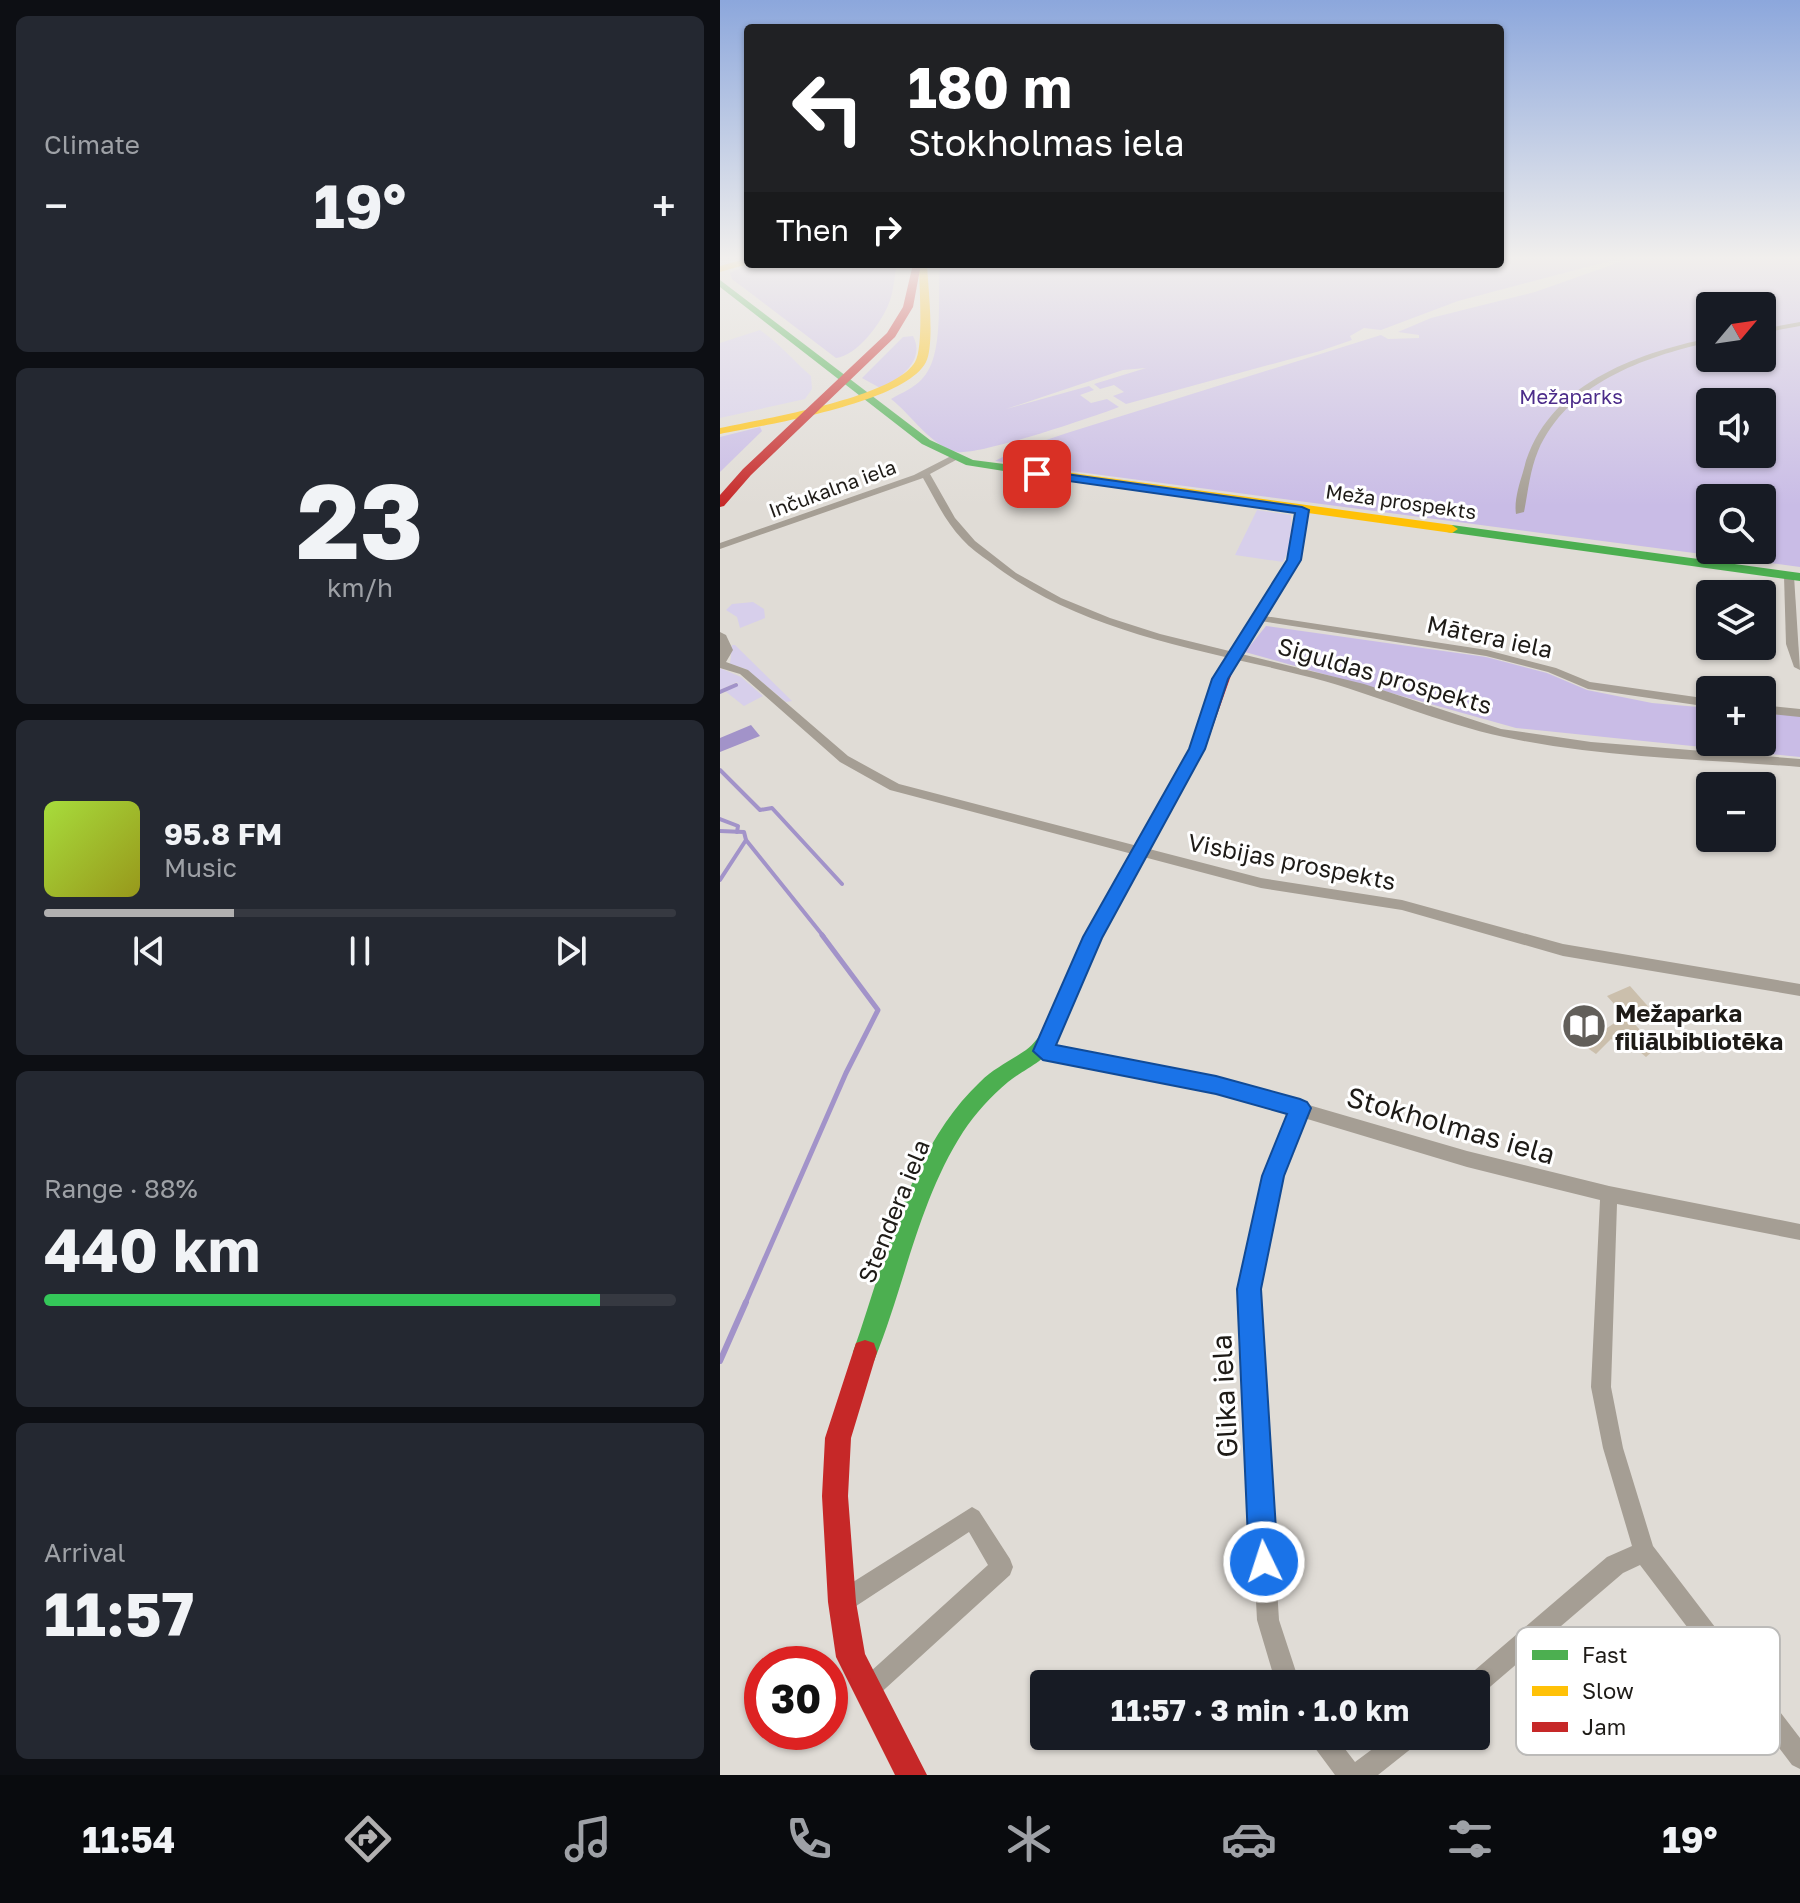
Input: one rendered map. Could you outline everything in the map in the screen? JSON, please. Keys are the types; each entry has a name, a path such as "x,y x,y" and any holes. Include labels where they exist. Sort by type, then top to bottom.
{"street":[{"name":"Meža prospekts","path":"793,340 953,458 992,468 1794,577"},
{"path":"720,485 874,340"},
{"path":"720,503 747,472 876,350 882,340"},
{"path":"720,431 894,388 920,368 920,340"},
{"path":"1519,512 1534,450 1544,431 1570,404 1601,379 1642,358 1696,344"},
{"name":"Inčukalna iela","path":"720,546 925,473 953,458"},
{"name":"Siguldas prospekts","path":"925,473 943,511 964,536 988,557 1036,587 1112,622 1360,687 1518,737 1800,763"},
{"path":"1043,1051 1092,937 1137,852 1190,764 1217,687 1294,560 1302,510"},
{"path":"1794,577 1792,644 1800,667"},
{"name":"Mātera iela","path":"1258,618 1487,653 1552,670 1588,685 1696,701"},
{"name":"Visbijas prospekts","path":"720,635 727,650 720,663 744,672 844,759 895,787 1261,883 1402,905 1563,950 1800,990"},
{"path":"1776,710 1800,713"},
{"name":"Stokholmas iela","path":"1043,1051 1216,1085 1467,1159 1609,1194 1800,1232"},
{"name":"Stendera iela","path":"911,1775 851,1657 842,1602 835,1496 838,1438 879,1310 932,1169 953,1130 982,1092 1006,1072 1043,1051"},
{"name":"Glika iela","path":"1284,1670 1268,1620 1249,1289 1273,1176 1300,1108"},
{"path":"1609,1194 1601,1387 1613,1448 1644,1552 1701,1627"},
{"path":"842,1602 972,1518 1002,1567 867,1690"},
{"path":"1543,1627 1615,1565 1644,1552"},
{"path":"1490,1672 1516,1650"},
{"path":"1780,1731 1800,1757"},
{"path":"1331,1750 1350,1775"},
{"path":"1358,1775 1391,1750"}],"shaded area":[{"path":"730,340 772,340 811,376 812,389 805,399 720,418 720,343"},
{"path":"1257,510 1291,515 1292,543 1283,562 1235,555"},
{"path":"753,602 764,609 765,618 740,628 737,617 726,610 732,604"},
{"path":"732,645 792,701 786,702 746,669 730,664"},
{"path":"720,668 741,677 763,696 744,706 725,691 738,685 737,682 720,690"},
{"path":"751,725 760,736 720,752 720,738"}],"green space":[{"path":"812,340 865,340 844,356 836,358"},
{"path":"900,340 914,340 914,360 896,379 882,389 862,378"},
{"path":"1352,340 1126,404 1113,396 1124,392 1114,385 1100,389 1094,384 1146,368 1123,370 1006,409 1089,386 1094,390 1080,395 1091,403 1107,399 1119,407 989,448 958,452 939,444 891,399 922,379 929,369 937,341"},
{"name":"Mežaparks","path":"1366,340 1696,340 1696,372 1776,372 1776,340 1800,340 1800,567 1776,564 1776,484 1696,484 1696,553 995,461 1016,450"},
{"path":"760,427 762,431 720,472 720,437"},
{"path":"1266,626 1486,657 1547,673 1587,690 1652,703 1696,707 1696,746 1516,728 1245,652"},
{"path":"1776,714 1800,716 1800,757 1776,755"}],"building":[{"name":"Mežaparka filiālbibliotēka","path":"1630,986 1653,1012 1632,1021 1656,1048 1646,1057 1634,1047 1626,1052 1611,1039 1596,1054 1565,1032 1582,1015 1604,1030 1625,1016 1607,996"}],"waterway":[{"path":"720,692 736,685"},
{"path":"720,770 760,810 772,808 842,884"},
{"path":"720,819 738,826 737,832"},
{"path":"720,831 737,832"},
{"path":"737,832 744,832 746,840"},
{"path":"720,880 746,840"},
{"path":"746,840 824,937"},
{"path":"745,1304 846,1073 878,1010 822,935"},
{"path":"720,1361 746,1302"}],"traffic: fast":[{"path":"794,340 926,442 970,463 1036,472"},
{"path":"1452,529 1800,577"},
{"path":"865,1352 915,1208 939,1153 969,1108 988,1087 1034,1056 1048,1039"}],"traffic: slow":[{"path":"720,431 829,407 888,387 909,375 921,362 924,340"},
{"path":"1036,472 1452,529"},
{"path":"1227,667 1294,560 1302,510"}],"traffic: jam":[{"path":"720,503 747,472 886,340"},
{"path":"1048,1039 1092,937 1197,749 1227,667"},
{"path":"865,1352 838,1438 835,1496 842,1602 851,1657 911,1775"}],"place":[{"name":"Mežaparka filiālbibliotēka","path":"1584,1026"}],"route":[{"path":"1037,474 1302,510 1294,560 1277,592 1236,650 1220,679 1190,764 1092,937 1043,1051 1216,1085 1300,1108 1273,1176 1249,1289 1264,1562"}]}
